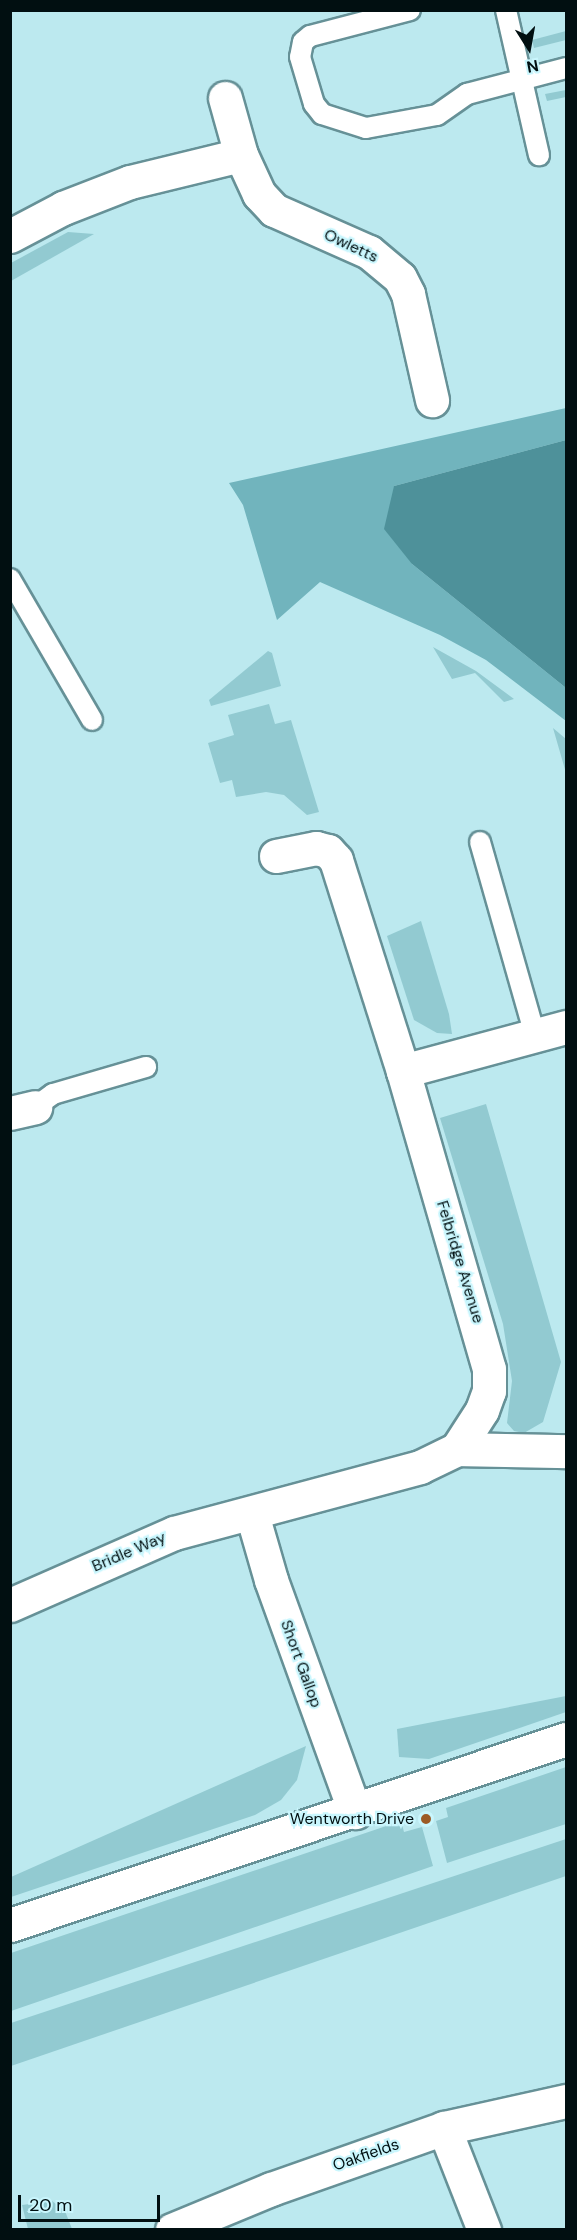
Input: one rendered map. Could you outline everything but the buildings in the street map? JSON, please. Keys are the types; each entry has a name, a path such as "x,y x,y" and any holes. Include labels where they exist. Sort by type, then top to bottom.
{"street":[{"name":"Owletts","path":"225,98 241,155 259,195 274,210 369,252 400,278 408,294 432,400"},
{"path":"10,236 63,208 130,182 241,155"},
{"name":"Felbridge Avenue","path":"276,856 316,848 328,851 336,860 403,1071 489,1369 489,1391 482,1410 457,1449"},
{"path":"403,1071 567,1027"},
{"path":"252,1514 420,1467 457,1449 567,1451"},
{"name":"Bridle Way","path":"10,1605 140,1546 252,1514"},
{"name":"Short Gallop","path":"252,1514 271,1580 355,1812"},
{"path":"10,1925 355,1812 567,1739"},
{"name":"Oakfields","path":"172,2229 271,2189 444,2128 567,2101"},
{"path":"444,2128 484,2229"}],"lane":[{"path":"410,10 310,36 303,42 300,57 314,104 322,114 366,128 437,115 467,93 567,69"},
{"path":"506,10 539,155"},
{"path":"10,579 92,720"},
{"path":"480,842 535,1035"},
{"path":"23,1110 53,1094 146,1067"}],"shaded area":[{"path":"566,31 566,40 534,48 532,40"},
{"path":"566,90 566,97 547,101 545,94"},
{"path":"68,232 94,234 11,281 11,263"},
{"path":"566,408 566,440 394,486 412,564 566,688 566,721 486,660 440,635 320,582 277,620 243,505 229,483"},
{"path":"566,440 566,688 412,564 384,529 394,486"},
{"path":"433,647 476,671 514,699 504,702 475,673 452,679"},
{"path":"268,651 272,653 281,686 211,706 209,700"},
{"path":"269,704 275,724 291,720 319,812 307,815 284,795 266,792 236,797 232,780 220,783 208,743 234,735 228,715"},
{"path":"553,728 566,739 566,773"},
{"path":"421,921 449,1014 452,1034 437,1033 414,1020 387,936"},
{"path":"486,1104 561,1362 543,1422 524,1433 514,1431 507,1423 512,1381 503,1324 440,1118"},
{"path":"566,1696 566,1712 429,1759 399,1757 397,1729"},
{"path":"306,1746 297,1780 281,1800 255,1815 11,1897 11,1877"},
{"path":"566,1767 566,1824 447,1863 436,1821 448,1817 446,1808"},
{"path":"401,1821 404,1832 422,1827 433,1866 11,2011 11,1953"},
{"path":"566,1839 566,1876 11,2066 11,2023"},
{"path":"52,2201 65,2211 72,2229 28,2229 22,2205"}],"place":[{"name":"Wentworth Drive","path":"426,1819"}]}
